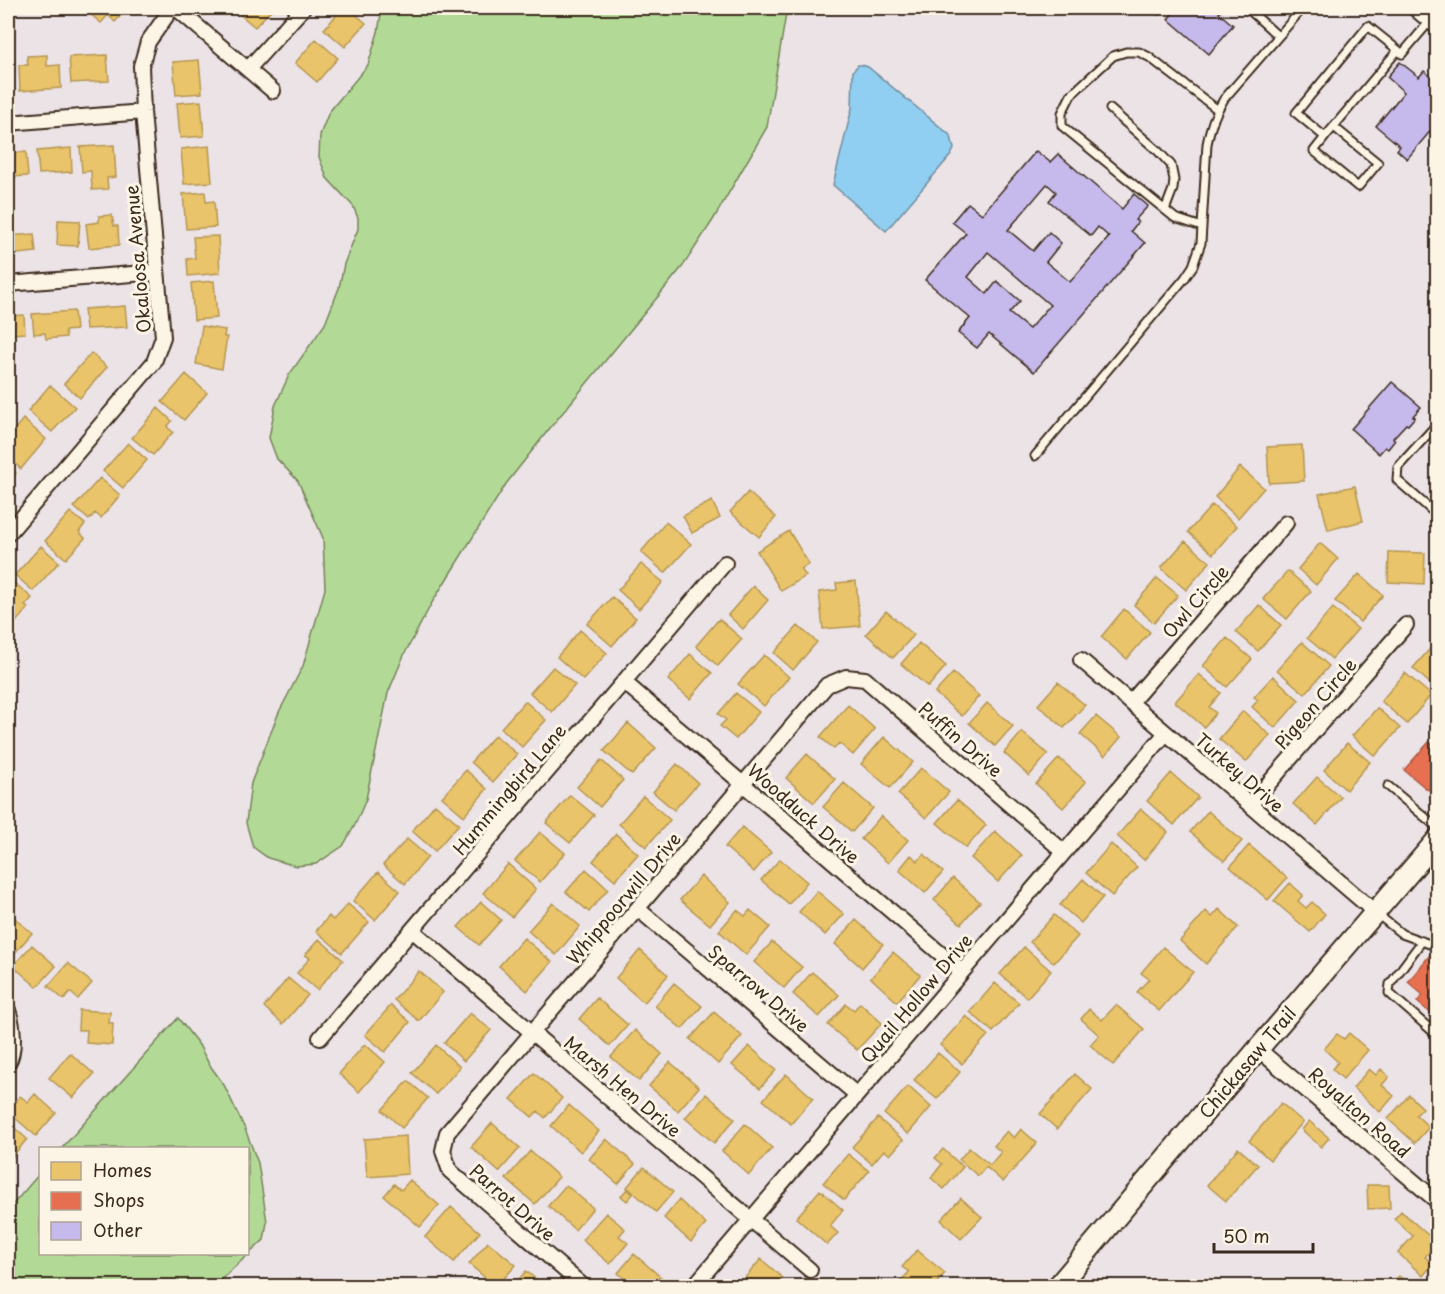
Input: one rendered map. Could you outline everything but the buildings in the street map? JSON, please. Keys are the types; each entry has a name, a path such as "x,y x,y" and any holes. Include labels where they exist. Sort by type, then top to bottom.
{"street":[{"path":"174,8 273,91"},
{"name":"Okaloosa Avenue","path":"8,534 154,362 164,337 143,112 141,66 148,42 174,8"},
{"path":"248,69 303,8"},
{"path":"8,123 143,112"},
{"path":"8,284 157,272"},
{"name":"Owl Circle","path":"1131,702 1286,523"},
{"name":"Hummingbird Lane","path":"320,1038 725,562"},
{"name":"Pigeon Circle","path":"1250,805 1406,625"},
{"name":"Turkey Drive","path":"1081,660 1375,912"},
{"name":"Puffin Drive","path":"827,686 846,677 865,679 1064,852"},
{"name":"Woodduck Drive","path":"624,682 962,972"},
{"name":"Whippoorwill Drive","path":"447,1133 827,686"},
{"name":"Quail Hollow Drive","path":"694,1287 1166,733"},
{"name":"Chickasaw Trail","path":"1058,1287 1437,839"},
{"name":"Sparrow Drive","path":"638,909 857,1095"},
{"name":"Marsh Hen Drive","path":"412,930 810,1270"},
{"path":"8,1010 13,1030 11,1058 8,1063"},
{"name":"Royalton Road","path":"1258,1049 1437,1202"},
{"name":"Parrot Drive","path":"447,1133 443,1151 450,1171 583,1287"}],"lane":[{"path":"1247,8 1278,36"},
{"path":"1035,456 1193,266 1201,243 1207,144 1218,110 1224,99 1303,8"},
{"path":"1325,137 1296,112 1361,34 1368,26 1402,54 1429,17"},
{"path":"1334,127 1377,163 1358,187 1314,151 1398,50"},
{"path":"1202,227 1175,218 1165,210 1062,126 1062,113 1071,95 1113,56 1126,52 1139,52 1149,57 1218,110"},
{"path":"1110,109 1172,165 1173,189 1165,210"},
{"path":"1437,423 1398,467 1397,480 1437,516"},
{"path":"1388,786 1437,828"},
{"path":"1375,912 1402,934 1437,946"},
{"path":"1422,941 1390,984 1389,993 1437,1036"}],"green space":[{"path":"382,8 787,8 767,127 713,220 683,266 506,484 433,601 404,655 388,693 366,799 343,846 316,864 296,866 268,858 253,847 246,823 251,783 279,712 303,666 325,589 323,538 298,481 277,459 269,438 275,406 289,375 325,324 358,229 358,218 353,206 327,178 319,157 320,135 329,112 368,65 378,32"},
{"path":"178,1018 199,1045 224,1085 245,1129 258,1163 267,1222 264,1240 249,1254 249,1147 63,1147"},
{"path":"39,1174 39,1255 248,1255 214,1286 8,1286 8,1210"}],"water":[{"path":"858,65 868,67 951,136 954,149 886,231 833,185 852,108 853,71"}]}
